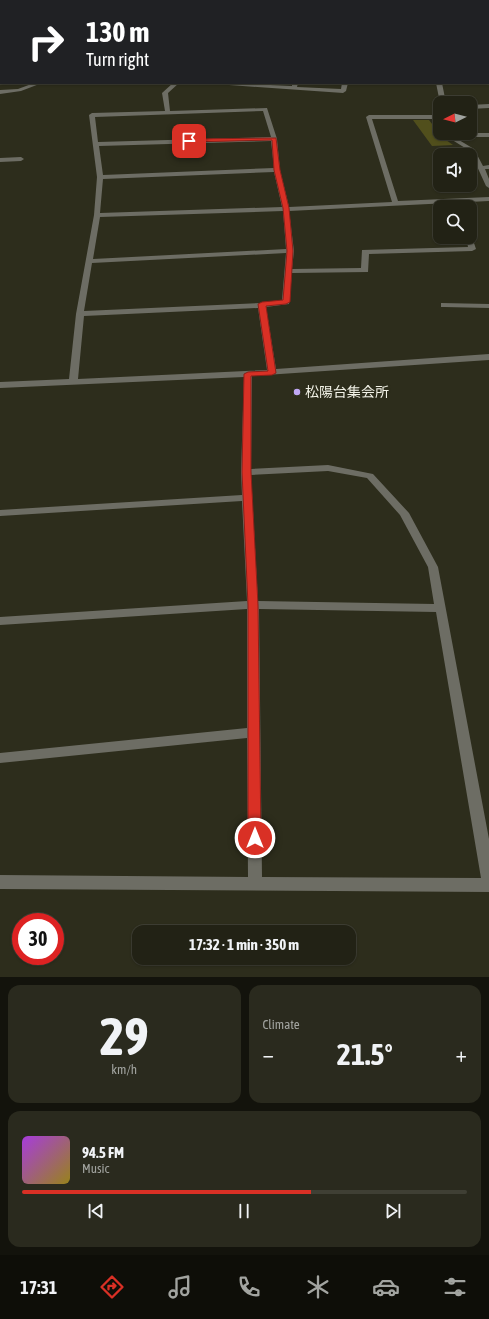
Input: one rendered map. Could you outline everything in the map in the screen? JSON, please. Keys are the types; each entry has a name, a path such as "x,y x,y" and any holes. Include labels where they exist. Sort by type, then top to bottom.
{"street":[{"path":"0,92 19,90 37,84"},
{"path":"168,113 165,93 175,84"},
{"path":"251,84 295,86 343,91 345,84"},
{"path":"439,84 442,96"},
{"path":"477,106 489,106"},
{"path":"73,381 80,314 97,216 100,177 97,144 92,115 266,109 274,139 277,170 286,208 290,251 290,271 286,302 80,314"},
{"path":"396,204 369,117 433,119"},
{"path":"477,135 489,135"},
{"path":"97,144 274,139"},
{"path":"455,140 472,150 489,186"},
{"path":"0,160 21,159"},
{"path":"481,168 489,168"},
{"path":"100,177 277,170"},
{"path":"97,216 396,204 489,198"},
{"path":"290,271 365,270 365,252 472,249 471,244"},
{"path":"89,261 290,251"},
{"path":"262,304 272,373"},
{"path":"444,305 489,306"},
{"path":"0,385 272,373 489,357"},
{"path":"248,374 246,472 253,605 255,884"},
{"path":"246,472 328,468 370,476 404,513 433,567 489,879"},
{"path":"0,512 248,498"},
{"path":"0,621 253,605 441,608"},
{"path":"0,758 255,732"},
{"path":"0,882 489,885"}],"shaded area":[{"path":"413,120 429,120 433,125 433,140 446,140 453,145 432,146"}],"place":[{"name":"松陽台集会所","path":"297,392"}],"route":[{"path":"189,141 274,139 277,170 286,208 290,251 290,271 286,302 262,304 272,373 248,374 246,472 253,605 255,838"}]}
